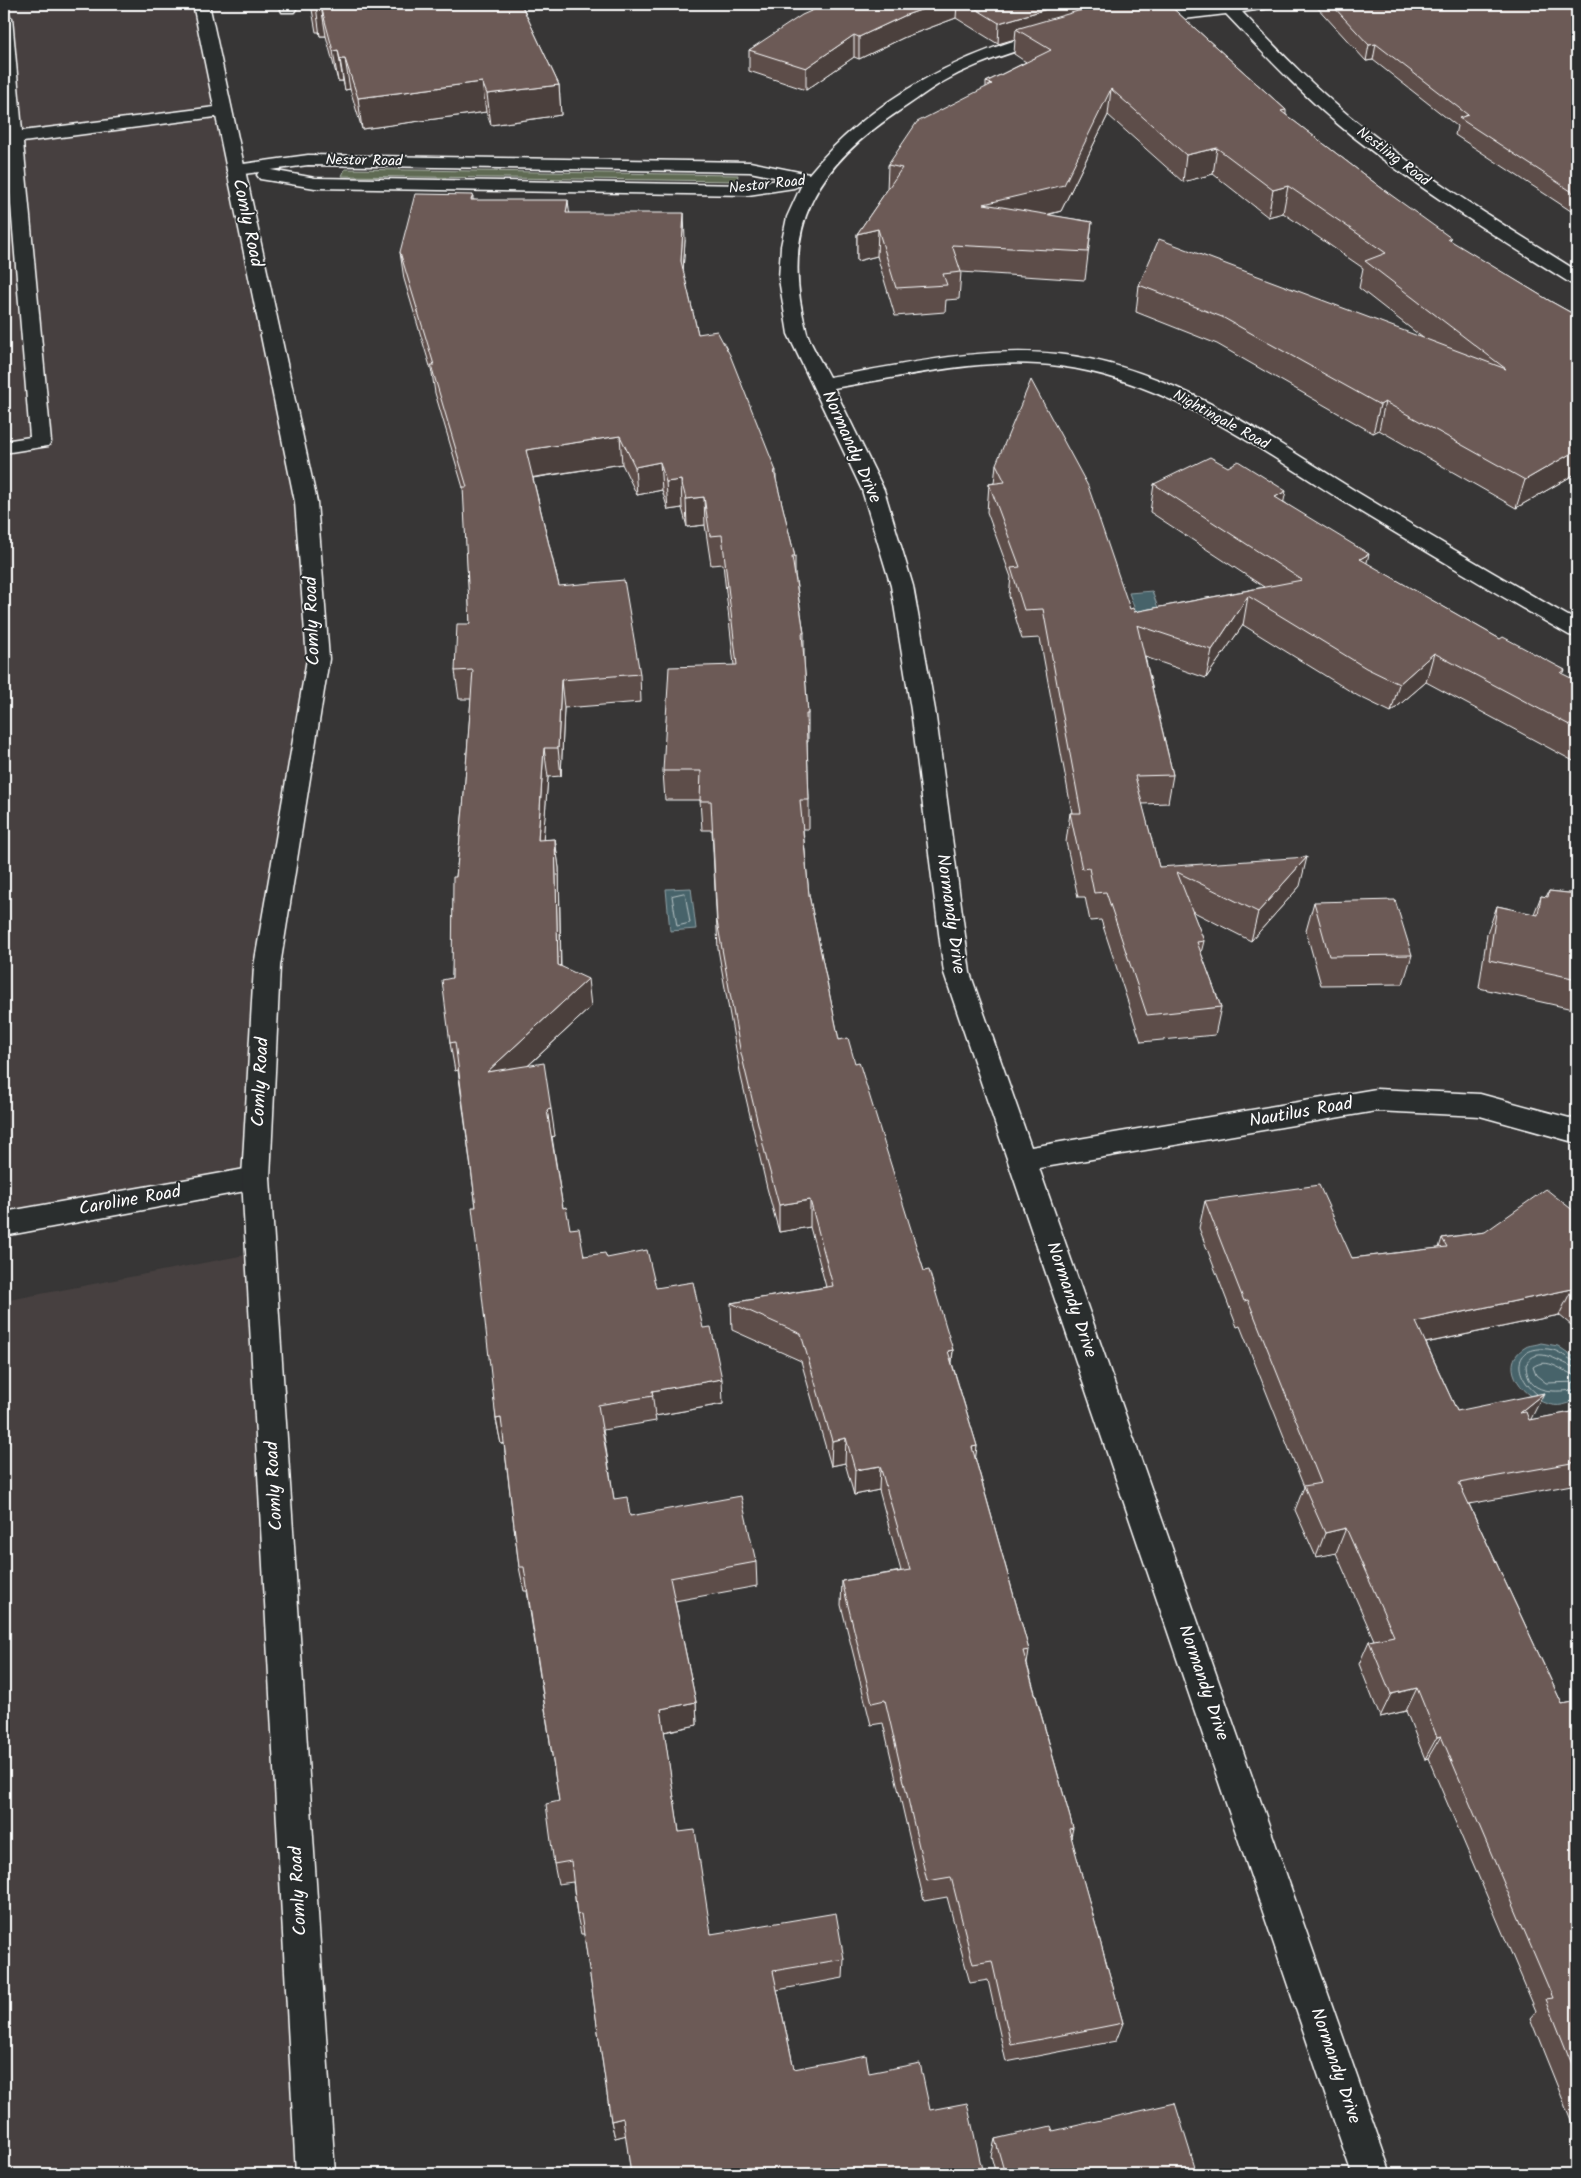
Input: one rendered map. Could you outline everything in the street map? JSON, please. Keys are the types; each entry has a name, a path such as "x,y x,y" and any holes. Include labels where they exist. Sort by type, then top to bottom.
{"street":[{"name":"Comly Road","path":"201,4 306,502 318,659 267,966 256,1178 316,2174"},
{"path":"1127,21 1270,4"},
{"name":"Nestling Road","path":"1229,8 1286,67 1356,130 1446,197 1577,279"},
{"path":"4,18 9,139 41,442 4,447"},
{"name":"Normandy Drive","path":"1066,32 1002,51 944,74 867,124 836,152 813,180 796,217 790,246 788,279 798,334 873,490 902,586 923,710 957,974 1023,1160 1372,2174"},
{"path":"9,139 223,111"},
{"name":"Nestor Road","path":"236,170 315,183 748,190 813,180"},
{"name":"Nightingale Road","path":"823,384 971,361 1004,358 1044,360 1100,367 1143,380 1185,397 1216,414 1462,565 1577,630"},
{"name":"Nautilus Road","path":"1023,1160 1376,1100 1480,1105 1566,1127 1577,1132"},
{"name":"Caroline Road","path":"4,1224 256,1178"}],"shaded area":[{"path":"4,4 201,4 306,502 318,659 267,966 256,1178 4,1216"},
{"path":"261,1252 316,2174 4,2174 4,1301"}],"green space":[{"path":"345,169 738,175 737,181 342,176"}],"water":[{"path":"1152,591 1163,622 1140,624 1129,593"},
{"path":"691,888 696,929 670,931 666,889"},
{"path":"1541,1343 1558,1346 1577,1359 1577,1400 1562,1405 1551,1405 1529,1394 1520,1385 1513,1365 1516,1355 1527,1346"}],"building":[{"path":"315,4 521,4 559,85 487,94 482,82 358,98 345,59 340,59 338,50 333,51 321,6 316,6"},
{"path":"827,4 938,4 906,15 859,37 854,35 806,68 749,50 802,15"},
{"path":"968,4 1064,4 999,23"},
{"path":"1126,4 1168,4 1286,110 1281,111 1384,190 1451,238 1448,239 1577,316 1577,450 1525,480 1385,402 1380,405 1222,317 1139,285 1159,239 1506,369 1365,261 1386,253 1288,186 1273,190 1217,148 1186,155 1111,89 1064,185 984,204 1092,222 1088,252 952,245 961,272 943,274 947,285 896,288 878,229 857,234 902,168 888,165 917,122 992,84 986,82 1051,50 1016,29 1078,11"},
{"path":"1331,4 1568,4 1577,12 1577,195 1459,118 1468,115 1376,44 1369,45"},
{"path":"415,194 473,195 471,200 568,200 566,213 684,213 681,261 698,334 717,331 730,355 776,471 774,471 795,557 792,557 804,633 802,633 808,714 806,714 809,800 800,800 809,895 839,1040 848,1038 855,1063 859,1062 924,1271 929,1270 953,1350 948,1351 977,1446 972,1447 1029,1650 1023,1651 1073,1828 1069,1829 1123,2023 1011,2045 992,1961 973,1964 951,1877 927,1881 885,1700 872,1703 842,1581 910,1570 880,1466 855,1470 846,1438 832,1441 801,1334 731,1303 833,1286 810,1200 779,1205 767,1161 740,1049 717,921 711,801 700,801 701,771 663,771 669,667 737,665 722,535 710,536 704,497 686,499 681,480 666,482 660,462 635,467 620,436 526,450 559,586 624,580 640,674 561,680 558,748 544,748 538,840 555,839 558,965 588,979 487,1072 544,1063 551,1109 547,1110 563,1208 566,1207 570,1229 579,1228 584,1256 605,1253 607,1258 647,1250 656,1288 693,1282 703,1328 711,1327 722,1379 652,1391 653,1396 598,1405 614,1499 627,1497 630,1516 741,1496 756,1562 670,1578 696,1702 661,1709 679,1832 695,1830 711,1934 836,1913 844,1959 773,1971 794,2069 866,2055 869,2073 920,2063 930,2110 967,2103 983,2174 631,2174 623,2118 611,2121 581,1914 577,1915 571,1861 554,1864 546,1804 559,1801 524,1567 519,1567 501,1418 496,1419 472,1207 476,1207 455,1042 450,1043 442,980 452,978 453,877 456,877 463,808 473,670 455,671 457,624 470,624 463,487 467,487 431,365 434,365 400,252"},
{"path":"1031,380 1088,486 1130,609 1133,608 1134,612 1302,580 1154,484 1210,457 1228,467 1238,461 1286,491 1275,497 1369,554 1360,559 1500,639 1503,637 1565,670 1561,673 1577,681 1577,729 1434,653 1399,684 1366,668 1248,596 1212,650 1137,625 1173,775 1135,776 1159,867 1307,857 1258,912 1177,872 1204,941 1197,942 1221,1007 1147,1015 1106,892 1094,893 1089,868 1082,869 1070,813 1081,813 1043,609 1024,610 1011,568 1020,567 989,484 1005,482 996,464"},
{"path":"1549,891 1577,894 1577,979 1489,960 1497,906 1538,915 1541,896 1548,897"},
{"path":"1395,900 1412,955 1329,956 1314,902"},
{"path":"1319,1185 1352,1258 1447,1247 1442,1238 1485,1232 1546,1189 1575,1212 1577,1211 1577,1293 1572,1289 1416,1322 1457,1411 1544,1393 1519,1413 1526,1412 1529,1420 1577,1411 1577,1462 1459,1483 1562,1704 1577,1701 1577,2077 1546,1999 1553,1998 1441,1736 1437,1737 1417,1688 1391,1694 1369,1641 1394,1636 1346,1528 1325,1533 1304,1486 1321,1483 1248,1300 1244,1301 1205,1201"},
{"path":"1175,2103 1197,2174 1005,2174 995,2139 1051,2126 1053,2131"}]}
